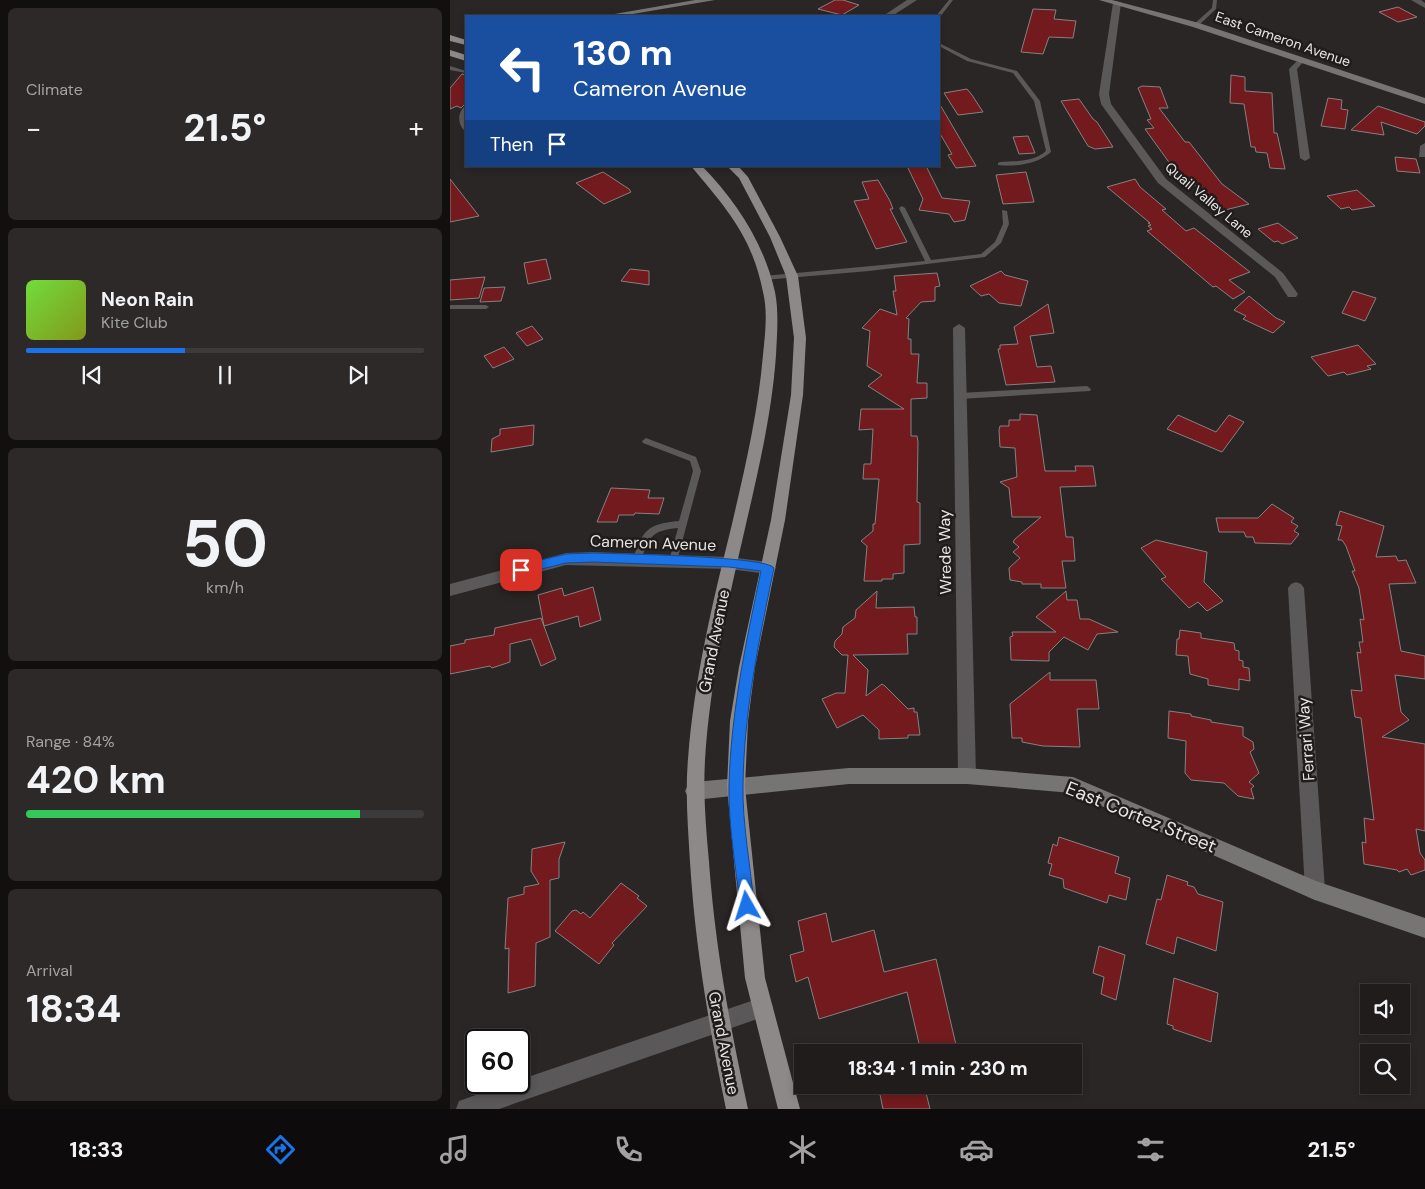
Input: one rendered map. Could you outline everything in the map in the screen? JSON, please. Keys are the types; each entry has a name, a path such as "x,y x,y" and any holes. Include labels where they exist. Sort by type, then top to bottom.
{"main road":[{"path":"614,15 711,0"},
{"name":"East Cameron Avenue","path":"1103,0 1196,24 1425,101"},
{"path":"450,38 465,42"},
{"path":"450,53 465,57"},
{"name":"Grand Avenue","path":"697,167 731,206 756,249 769,292 771,325 768,384 752,475 729,563 705,679 694,791 703,914 718,1024 738,1109"},
{"path":"733,167 743,177 775,237 792,276 800,338 797,395 768,568 741,712 736,787 755,978 790,1109"},
{"name":"East Cortez Street","path":"694,791 849,776 966,776 1073,785 1315,890 1425,928"}],"street":[{"path":"889,15 913,0"},
{"path":"1414,0 1425,6"},
{"name":"Quail Valley Lane","path":"1117,3 1104,94 1106,104 1162,181 1279,275 1292,294"},
{"path":"1301,60 1293,69 1305,158"},
{"name":"Wrede Way","path":"959,328 966,776"},
{"name":"Cameron Avenue","path":"450,590 566,559 637,559 729,563 768,568"},
{"name":"Ferrari Way","path":"1296,588 1315,890"},
{"path":"467,1109 763,1007"}],"lane":[{"path":"939,15 951,0"},
{"path":"1196,24 1214,8 1215,0"},
{"path":"940,45 969,60 1015,72 1037,101 1049,151 1046,155 1036,159 1000,164"},
{"path":"450,68 465,72"},
{"path":"465,109 461,115 465,129"},
{"path":"902,208 929,262"},
{"path":"764,278 983,256 998,243 1006,224 1004,211"},
{"path":"450,308 486,307"},
{"path":"960,396 1088,389"},
{"path":"646,441 693,459 696,463 697,471 673,561"},
{"path":"637,559 646,535 651,530 659,526 683,524"}],"building":[{"path":"835,0 843,0 859,5 842,15 818,9"},
{"path":"1398,7 1417,17 1398,22 1379,12"},
{"path":"1033,9 1056,10 1054,19 1076,21 1073,38 1049,37 1043,54 1021,52"},
{"path":"462,74 465,75 465,104 461,108 457,106 450,109 450,88"},
{"path":"1231,75 1245,77 1245,91 1272,93 1274,133 1277,133 1285,169 1270,168 1267,153 1256,152 1255,147 1251,147 1244,104 1230,103"},
{"path":"1142,86 1160,87 1168,108 1159,108 1185,142 1189,142 1222,184 1249,204 1225,210 1211,200 1213,198 1176,172 1145,129 1154,128 1147,120 1151,119 1138,88"},
{"path":"967,89 983,112 958,115 944,93"},
{"path":"1328,98 1342,100 1341,109 1348,110 1345,129 1321,126"},
{"path":"1079,99 1113,147 1095,149 1088,146 1061,101"},
{"path":"940,105 976,166 956,168 948,155 952,154 940,134"},
{"path":"1378,106 1425,122 1425,126 1417,134 1381,122 1384,135 1351,130"},
{"path":"1028,136 1035,153 1019,154 1013,137"},
{"path":"1395,157 1416,159 1420,173 1397,171"},
{"path":"907,167 926,167 942,198 970,201 965,220 954,222 949,214 919,210 923,199"},
{"path":"603,172 631,192 604,204 576,183"},
{"path":"1026,172 1034,202 1003,204 996,175"},
{"path":"450,179 479,216 450,222"},
{"path":"1135,179 1140,187 1166,209 1162,210 1186,231 1194,228 1250,272 1229,280 1245,292 1233,299 1216,286 1213,287 1147,231 1152,229 1148,226 1151,225 1148,223 1150,223 1107,187"},
{"path":"878,180 890,201 893,209 890,209 907,242 876,249 854,201 869,199 862,182"},
{"path":"1357,190 1375,206 1352,210 1349,207 1341,209 1327,196"},
{"path":"1278,223 1298,238 1282,244 1278,241 1274,242 1258,229"},
{"path":"546,259 551,279 528,284 524,263"},
{"path":"630,269 649,271 649,285 621,281"},
{"path":"1001,271 1005,275 1028,281 1021,306 999,303 989,294 981,296 970,286"},
{"path":"937,273 940,286 935,287 935,301 921,302 906,318 909,319 908,339 911,339 911,354 919,354 917,383 927,383 927,398 911,399 911,436 917,436 918,442 917,502 920,503 920,544 904,545 904,573 893,574 893,579 864,581 867,546 861,541 873,531 879,479 863,479 864,464 871,464 873,429 859,430 861,409 904,409 868,386 882,375 867,366 870,331 862,328 880,309 897,315 893,291 896,291 894,276"},
{"path":"485,277 479,298 450,300 450,280"},
{"path":"505,287 501,301 480,302 484,288"},
{"path":"1353,291 1376,298 1365,321 1342,313"},
{"path":"1249,296 1276,318 1285,322 1273,333 1243,319 1246,316 1234,310"},
{"path":"1048,304 1054,333 1030,336 1037,367 1051,366 1055,382 1006,385 998,349 1000,349 1000,345 1018,344 1014,327"},
{"path":"532,326 543,339 527,346 516,333"},
{"path":"1358,345 1376,364 1367,366 1371,369 1347,375 1344,372 1328,376 1311,357"},
{"path":"504,347 514,359 493,368 484,356"},
{"path":"1020,414 1037,415 1045,471 1076,471 1075,466 1093,466 1096,486 1060,487 1066,537 1073,537 1075,561 1062,561 1066,588 1041,588 1041,584 1022,584 1022,582 1010,580 1009,568 1020,558 1013,552 1019,547 1013,542 1041,517 1012,517 1009,488 1000,482 1017,477 1015,448 1000,447 1000,426 1009,426 1009,420 1020,420"},
{"path":"1178,415 1216,432 1229,415 1244,422 1222,452 1167,429"},
{"path":"534,425 533,445 491,452 492,439 500,435 500,429"},
{"path":"611,488 650,490 648,498 664,498 659,514 635,513 634,515 619,515 617,522 597,522"},
{"path":"1272,504 1294,518 1291,522 1298,526 1294,531 1299,534 1291,544 1255,543 1253,537 1246,537 1244,532 1219,532 1216,518 1258,518"},
{"path":"1340,511 1384,526 1376,557 1396,556 1398,561 1406,560 1416,583 1389,584 1401,651 1425,656 1425,679 1395,675 1401,712 1409,720 1382,737 1425,744 1425,831 1416,829 1420,853 1425,860 1425,870 1411,875 1407,869 1399,872 1397,870 1364,864 1362,842 1366,843 1364,818 1374,820 1361,718 1355,717 1351,690 1362,691 1357,652 1361,653 1359,642 1363,642 1360,619 1364,620 1359,588 1352,571 1355,571 1346,546 1342,540 1338,540 1342,526 1336,525"},
{"path":"1156,540 1207,552 1204,582 1223,601 1207,611 1198,602 1189,608 1161,579 1166,577 1141,548"},
{"path":"593,587 601,620 580,627 578,616 544,626 538,595 562,588 564,596"},
{"path":"877,591 876,608 914,607 915,617 917,617 917,634 907,634 908,654 853,655 868,670 866,696 882,684 885,686 908,709 914,708 914,712 917,712 920,735 908,735 908,738 879,739 879,730 863,715 837,728 822,699 836,693 845,693 848,655 842,655 834,647 835,641 842,634 843,627 855,618 856,610"},
{"path":"1066,591 1067,600 1077,600 1080,619 1089,619 1118,632 1097,634 1088,650 1064,637 1049,652 1049,661 1011,660 1010,637 1013,636 1012,632 1056,632 1036,617"},
{"path":"541,618 556,659 541,666 531,639 510,644 510,662 492,668 490,666 450,674 450,646 465,643 465,640 494,635 495,628"},
{"path":"1180,630 1201,633 1201,638 1234,643 1235,650 1239,651 1239,660 1243,661 1243,667 1249,668 1250,681 1239,679 1239,690 1208,685 1208,679 1190,674 1188,656 1176,655 1177,639 1179,639"},
{"path":"1050,672 1050,680 1096,680 1099,709 1077,709 1080,747 1043,746 1022,742 1022,738 1012,738 1010,704"},
{"path":"1169,711 1191,714 1191,716 1211,720 1211,722 1243,727 1243,736 1253,742 1254,749 1250,752 1259,773 1249,782 1254,786 1251,789 1254,799 1238,796 1224,783 1191,780 1185,773 1186,741 1168,738"},
{"path":"1059,837 1119,857 1115,873 1130,878 1126,900 1109,895 1107,903 1064,888 1063,879 1049,875 1052,864 1048,863 1053,844 1057,846"},
{"path":"565,842 559,859 559,878 550,880 550,937 536,943 535,986 508,993 509,948 505,949 508,898 524,894 524,887 539,884 531,871 532,849"},
{"path":"1167,875 1188,882 1187,885 1194,887 1198,894 1223,902 1216,951 1177,937 1174,954 1146,944 1157,899 1161,900"},
{"path":"621,883 639,896 637,898 647,906 612,943 614,945 599,964 555,931 572,911 576,910 581,914 583,912 590,918"},
{"path":"826,913 832,942 874,930 884,972 936,959 956,1044 919,1044 907,992 819,1019 808,977 796,982 790,955 804,951 798,921"},
{"path":"1099,946 1125,955 1116,1000 1101,994 1104,977 1093,973"},
{"path":"1174,978 1218,993 1211,1042 1173,1029 1173,1026 1167,1024"},
{"path":"880,1094 926,1094 930,1109 883,1109"}],"route":[{"path":"521,570 539,564 566,559 593,558 729,563 768,568 747,667 739,721 736,787 747,906"}]}
